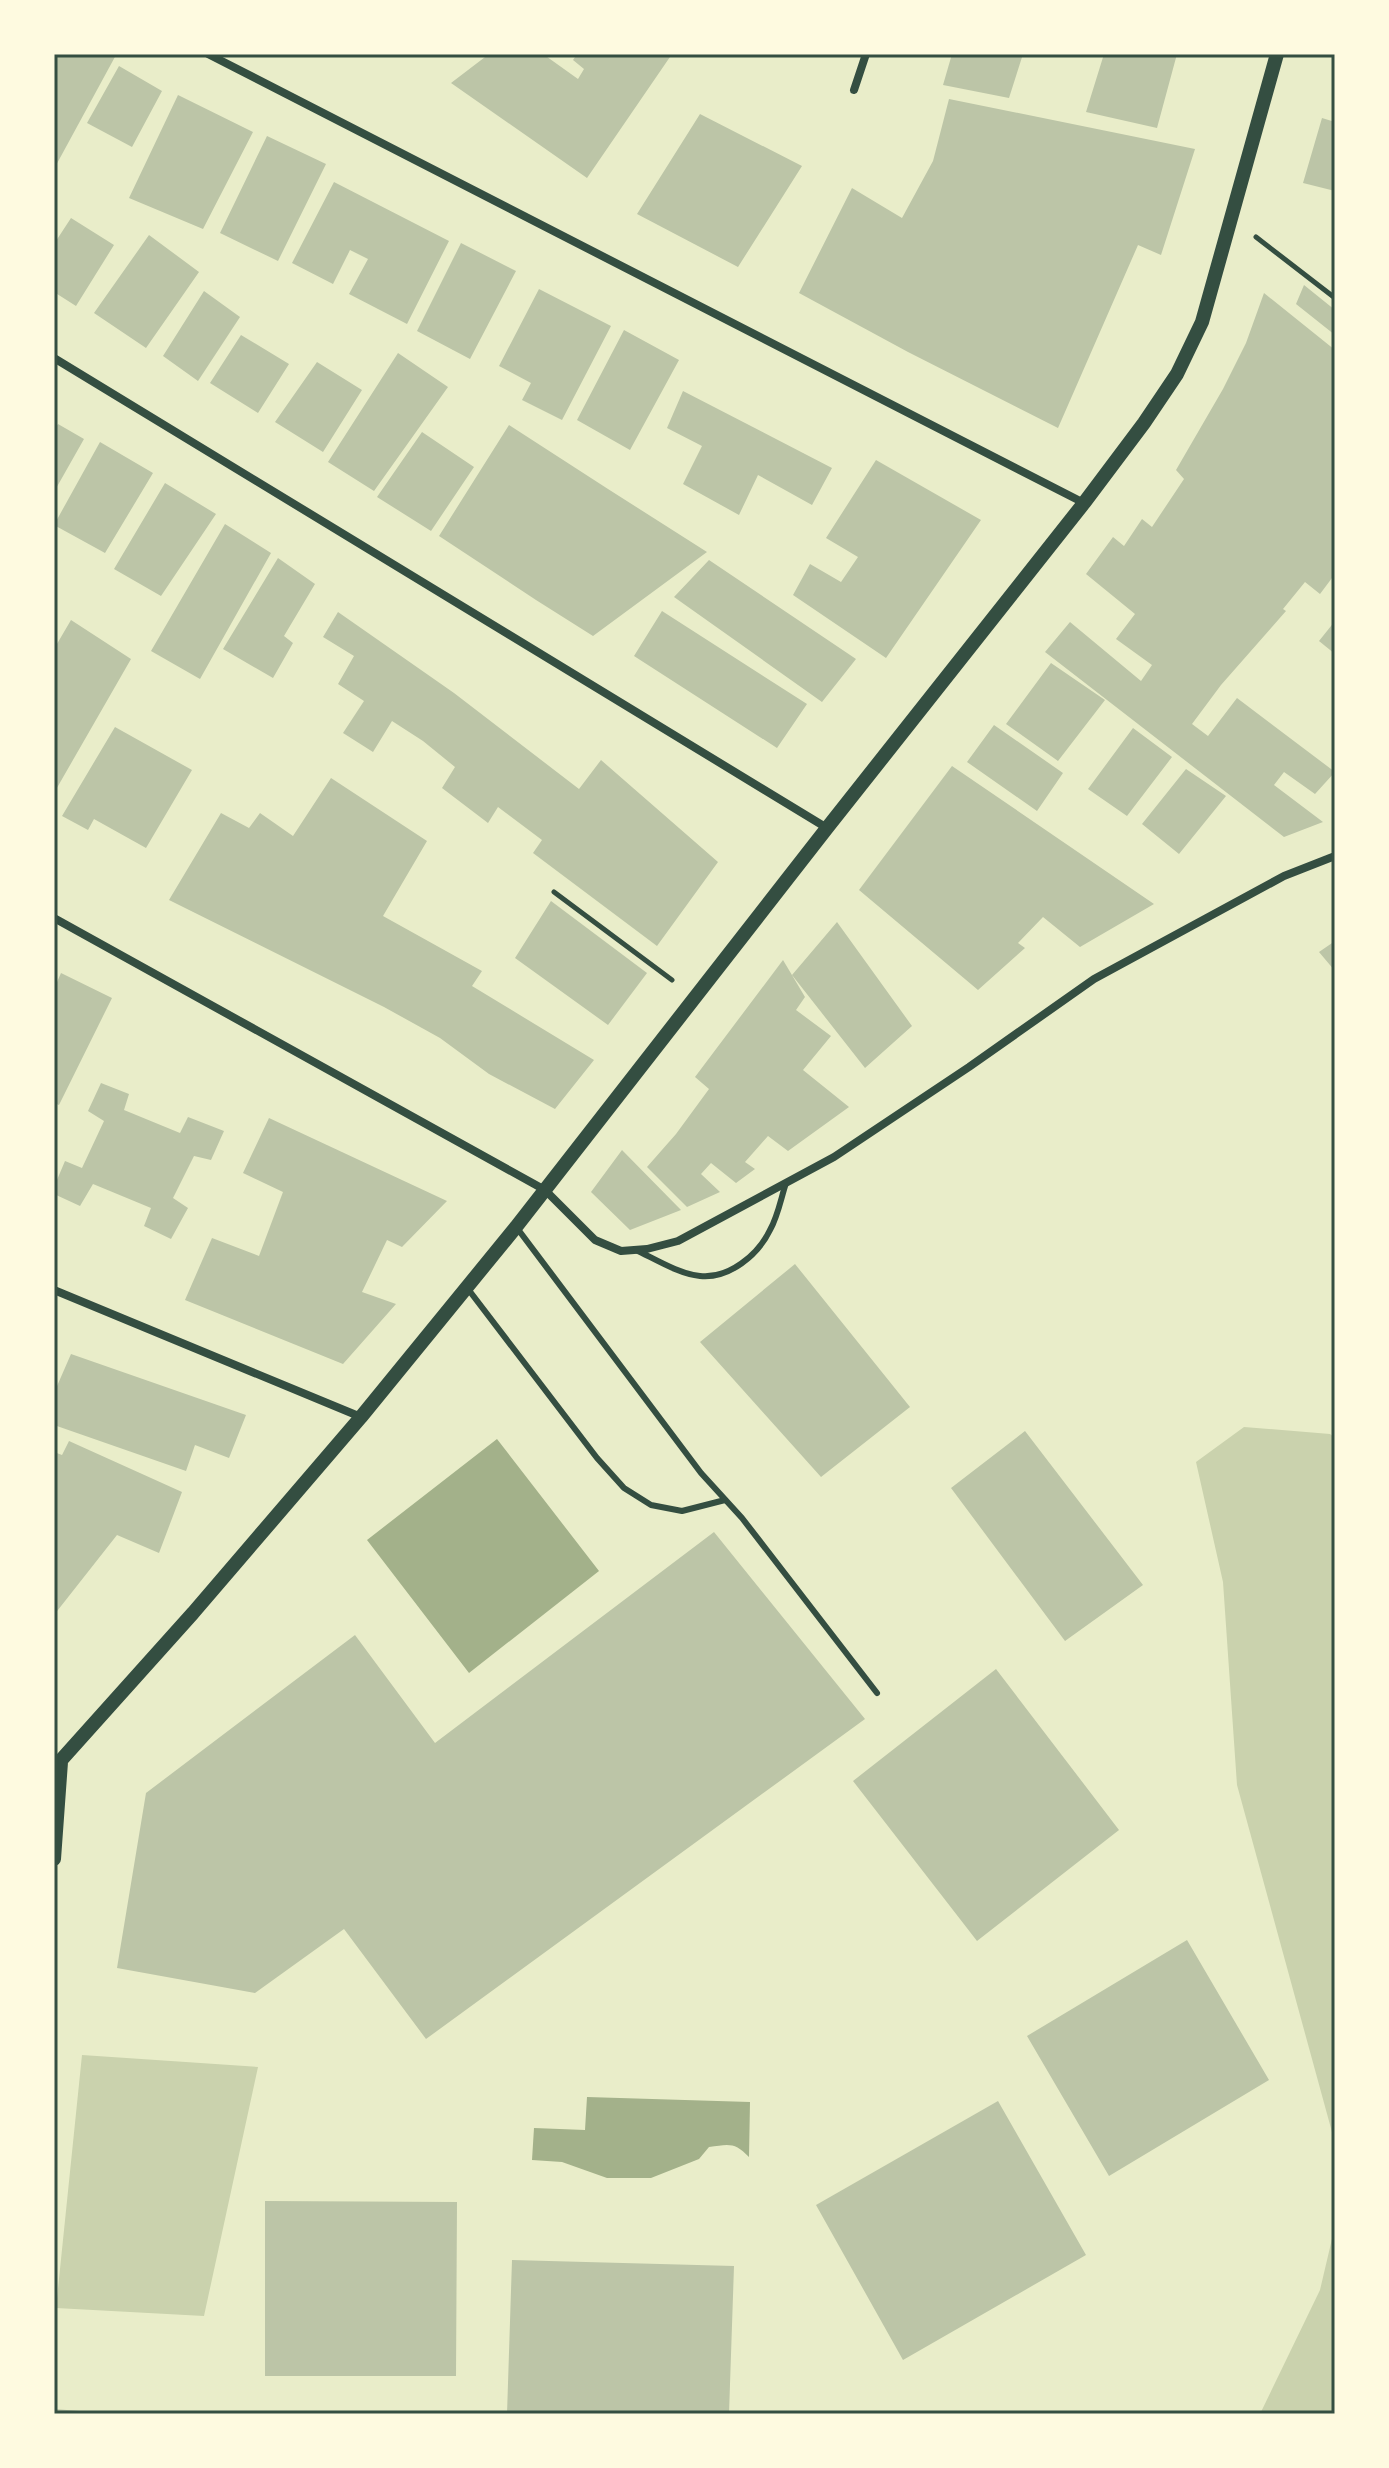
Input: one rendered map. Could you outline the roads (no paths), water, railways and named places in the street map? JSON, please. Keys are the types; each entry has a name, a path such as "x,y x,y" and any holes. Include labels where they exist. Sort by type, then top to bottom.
{"street":[{"path":"208,54 1084,503"},
{"path":"854,90 866,54"},
{"path":"54,1859 57,1765 361,1417 516,1227 1144,423 1177,374 1202,322 1277,54"},
{"path":"54,358 827,828"},
{"path":"54,918 545,1190 595,1240 621,1251 678,1241 834,1157 1094,979 1284,876 1335,856"},
{"path":"54,1290 361,1417"}],"lane":[{"path":"636,1250 698,1276 719,1275 738,1266 764,1242 786,1183"},
{"path":"516,1227 692,1462 742,1518 877,1693"},
{"path":"466,1287 597,1458 624,1488 651,1505 682,1511 725,1500"}]}
